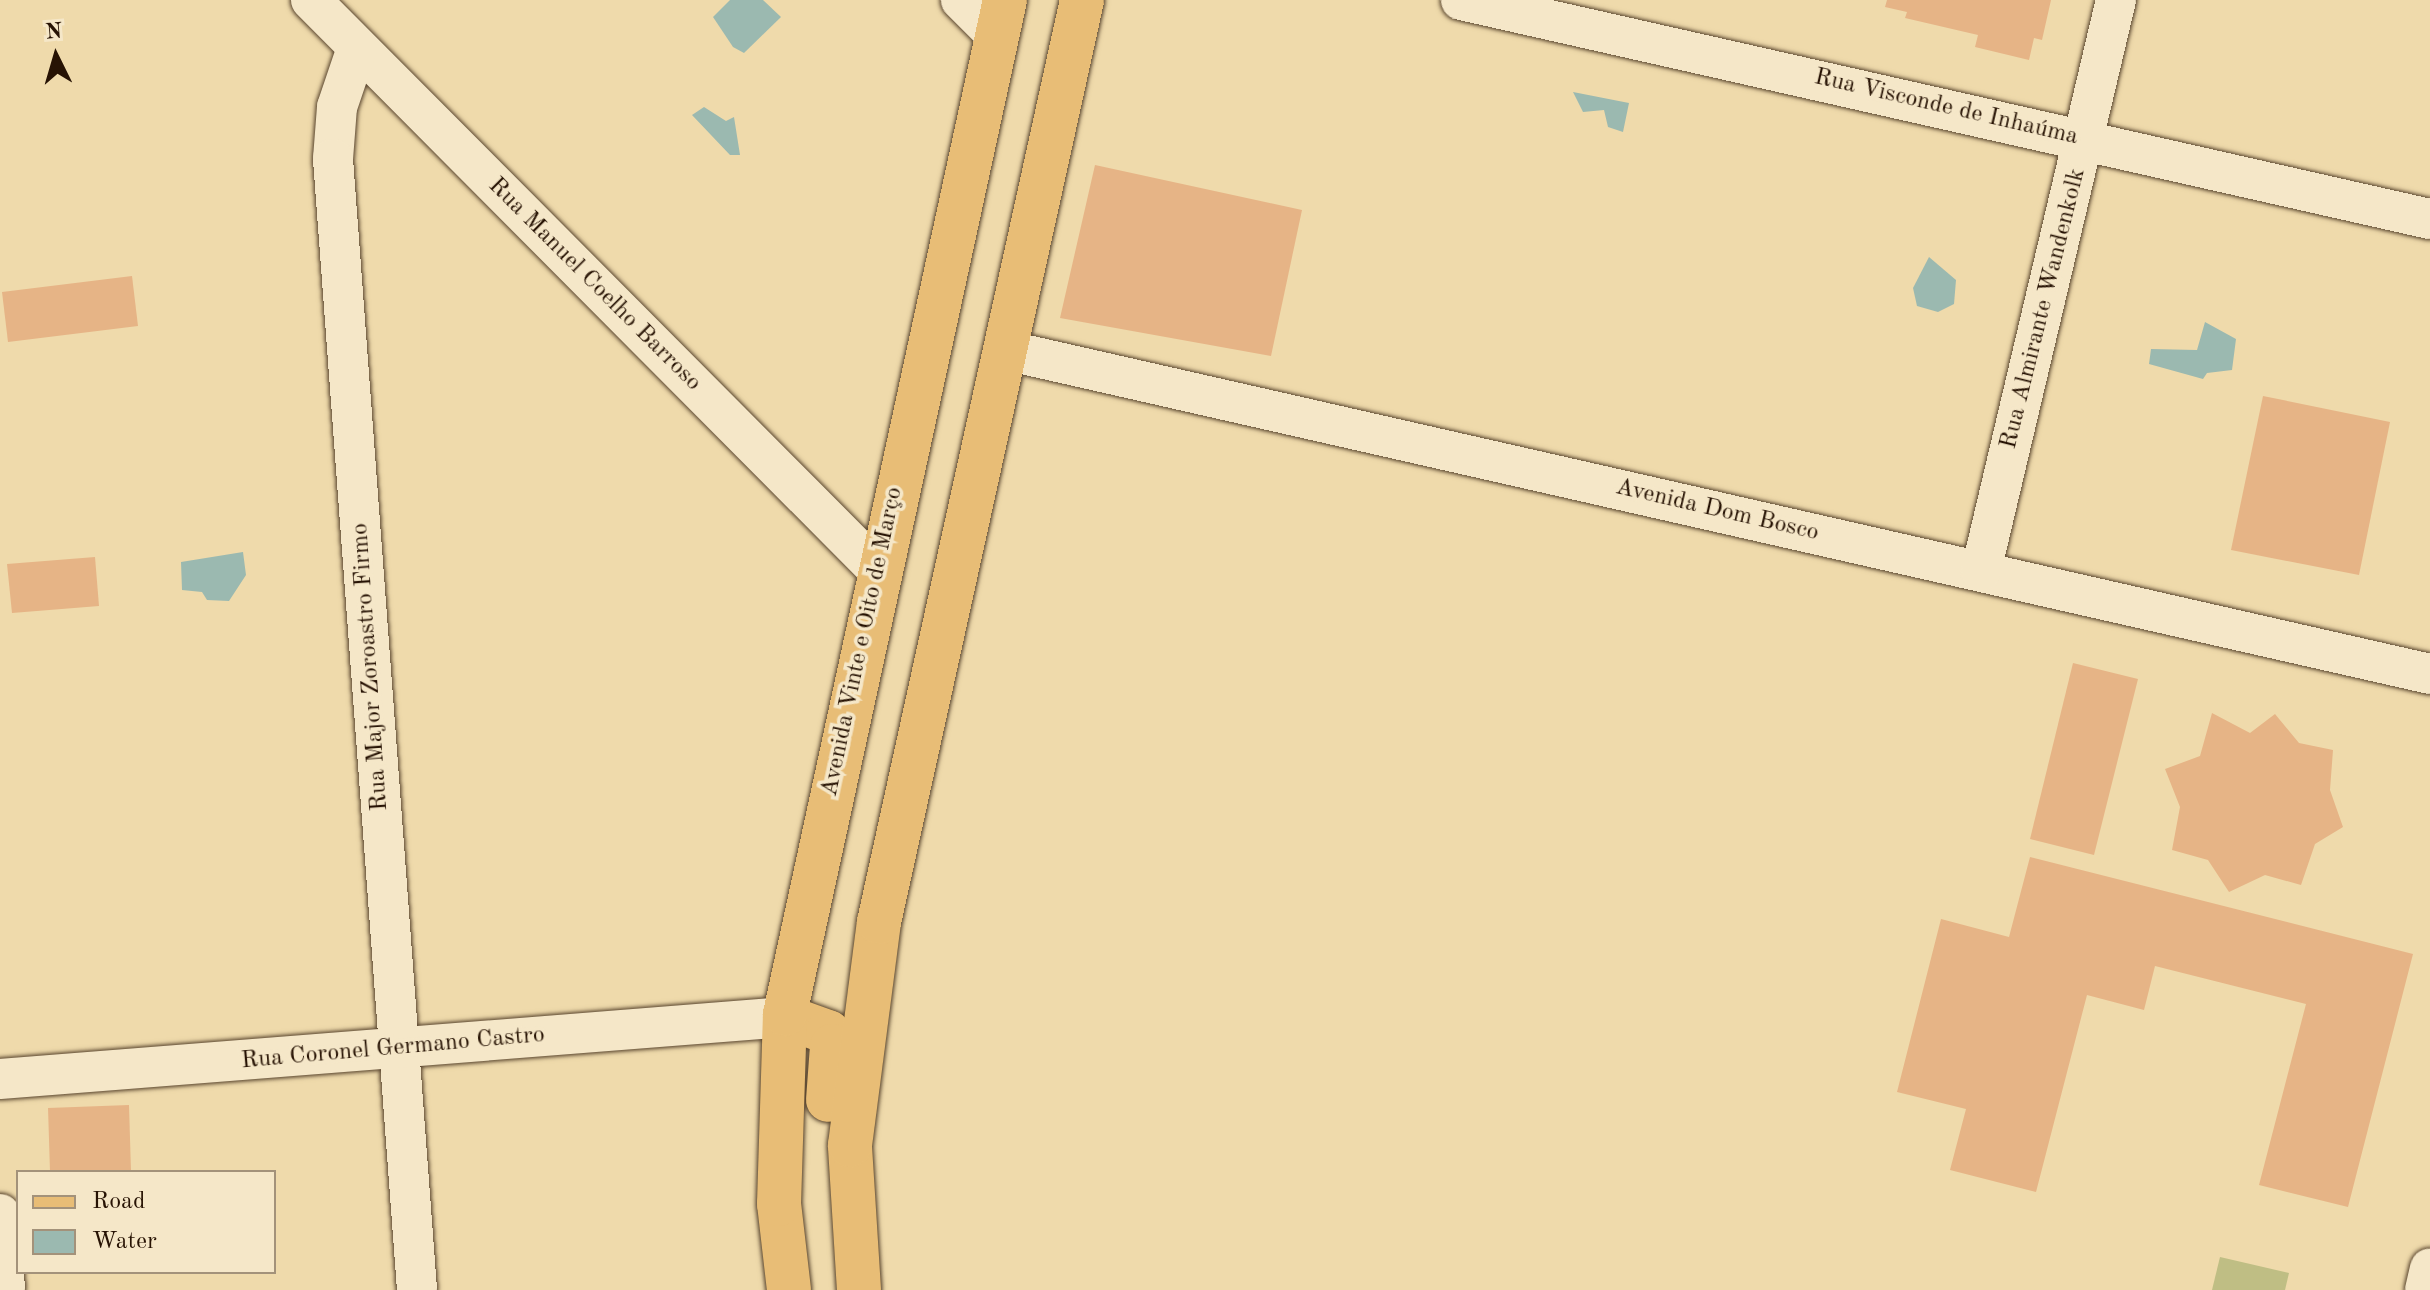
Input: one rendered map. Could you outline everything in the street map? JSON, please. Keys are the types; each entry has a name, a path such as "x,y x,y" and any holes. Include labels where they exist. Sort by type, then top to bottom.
{"main road":[{"path":"859,1290 850,1145 875,946 1082,0"},
{"name":"Avenida Vinte e Oito de Março","path":"789,1290 779,1204 786,1017 877,569 1001,18"},
{"path":"786,1017 818,1025 828,1032 832,1046 827,1141 841,1290"}],"street":[{"name":"Rua Manuel Coelho Barroso","path":"311,0 877,569"},
{"path":"961,0 1001,18"},
{"name":"Rua Visconde de Inhaúma","path":"1461,0 1565,11 2086,140 2430,219"},
{"name":"Rua Almirante Wandenkolk","path":"1981,571 2086,140 2116,0"},
{"name":"Rua Major Zoroastro Firmo","path":"357,48 337,107 333,159 417,1290"},
{"name":"Avenida Dom Bosco","path":"1005,350 2430,674"},
{"name":"Rua Coronel Germano Castro","path":"0,1079 786,1017"},
{"path":"0,1214 5,1290"},
{"path":"2425,1290 2430,1269"}],"shaded area":[{"path":"2220,1257 2289,1273 2285,1290 2212,1290"}],"water":[{"path":"730,0 763,0 781,17 744,53 733,47 713,17"},
{"path":"1573,92 1629,103 1623,132 1608,127 1604,110 1583,112"},
{"path":"704,107 726,121 734,117 740,155 730,155 692,115"},
{"path":"1929,257 1956,280 1954,304 1938,312 1917,306 1913,288"},
{"path":"2205,322 2236,339 2232,370 2207,373 2203,379 2149,364 2151,349 2197,350"},
{"path":"243,552 246,575 229,601 207,600 202,592 182,590 181,562"}],"building":[{"path":"1887,0 2051,0 2042,40 2034,38 2029,60 1975,47 1978,35 1905,18 1907,12 1885,7"},
{"path":"1095,165 1302,210 1271,356 1060,318"},
{"path":"132,276 138,326 8,342 2,292"},
{"path":"2263,396 2390,422 2359,575 2231,550"},
{"path":"95,557 99,606 12,613 7,564"},
{"path":"2073,663 2138,679 2094,855 2030,839"},
{"path":"2212,713 2250,733 2275,714 2299,743 2333,750 2330,790 2343,827 2315,844 2301,885 2265,875 2229,892 2208,860 2172,850 2180,807 2165,769 2200,756"},
{"path":"2030,857 2413,954 2348,1207 2259,1185 2306,1004 2155,966 2144,1010 2087,995 2036,1192 1950,1170 1966,1109 1897,1092 1941,919 2009,937"},
{"path":"129,1105 131,1170 50,1170 48,1108"}]}
